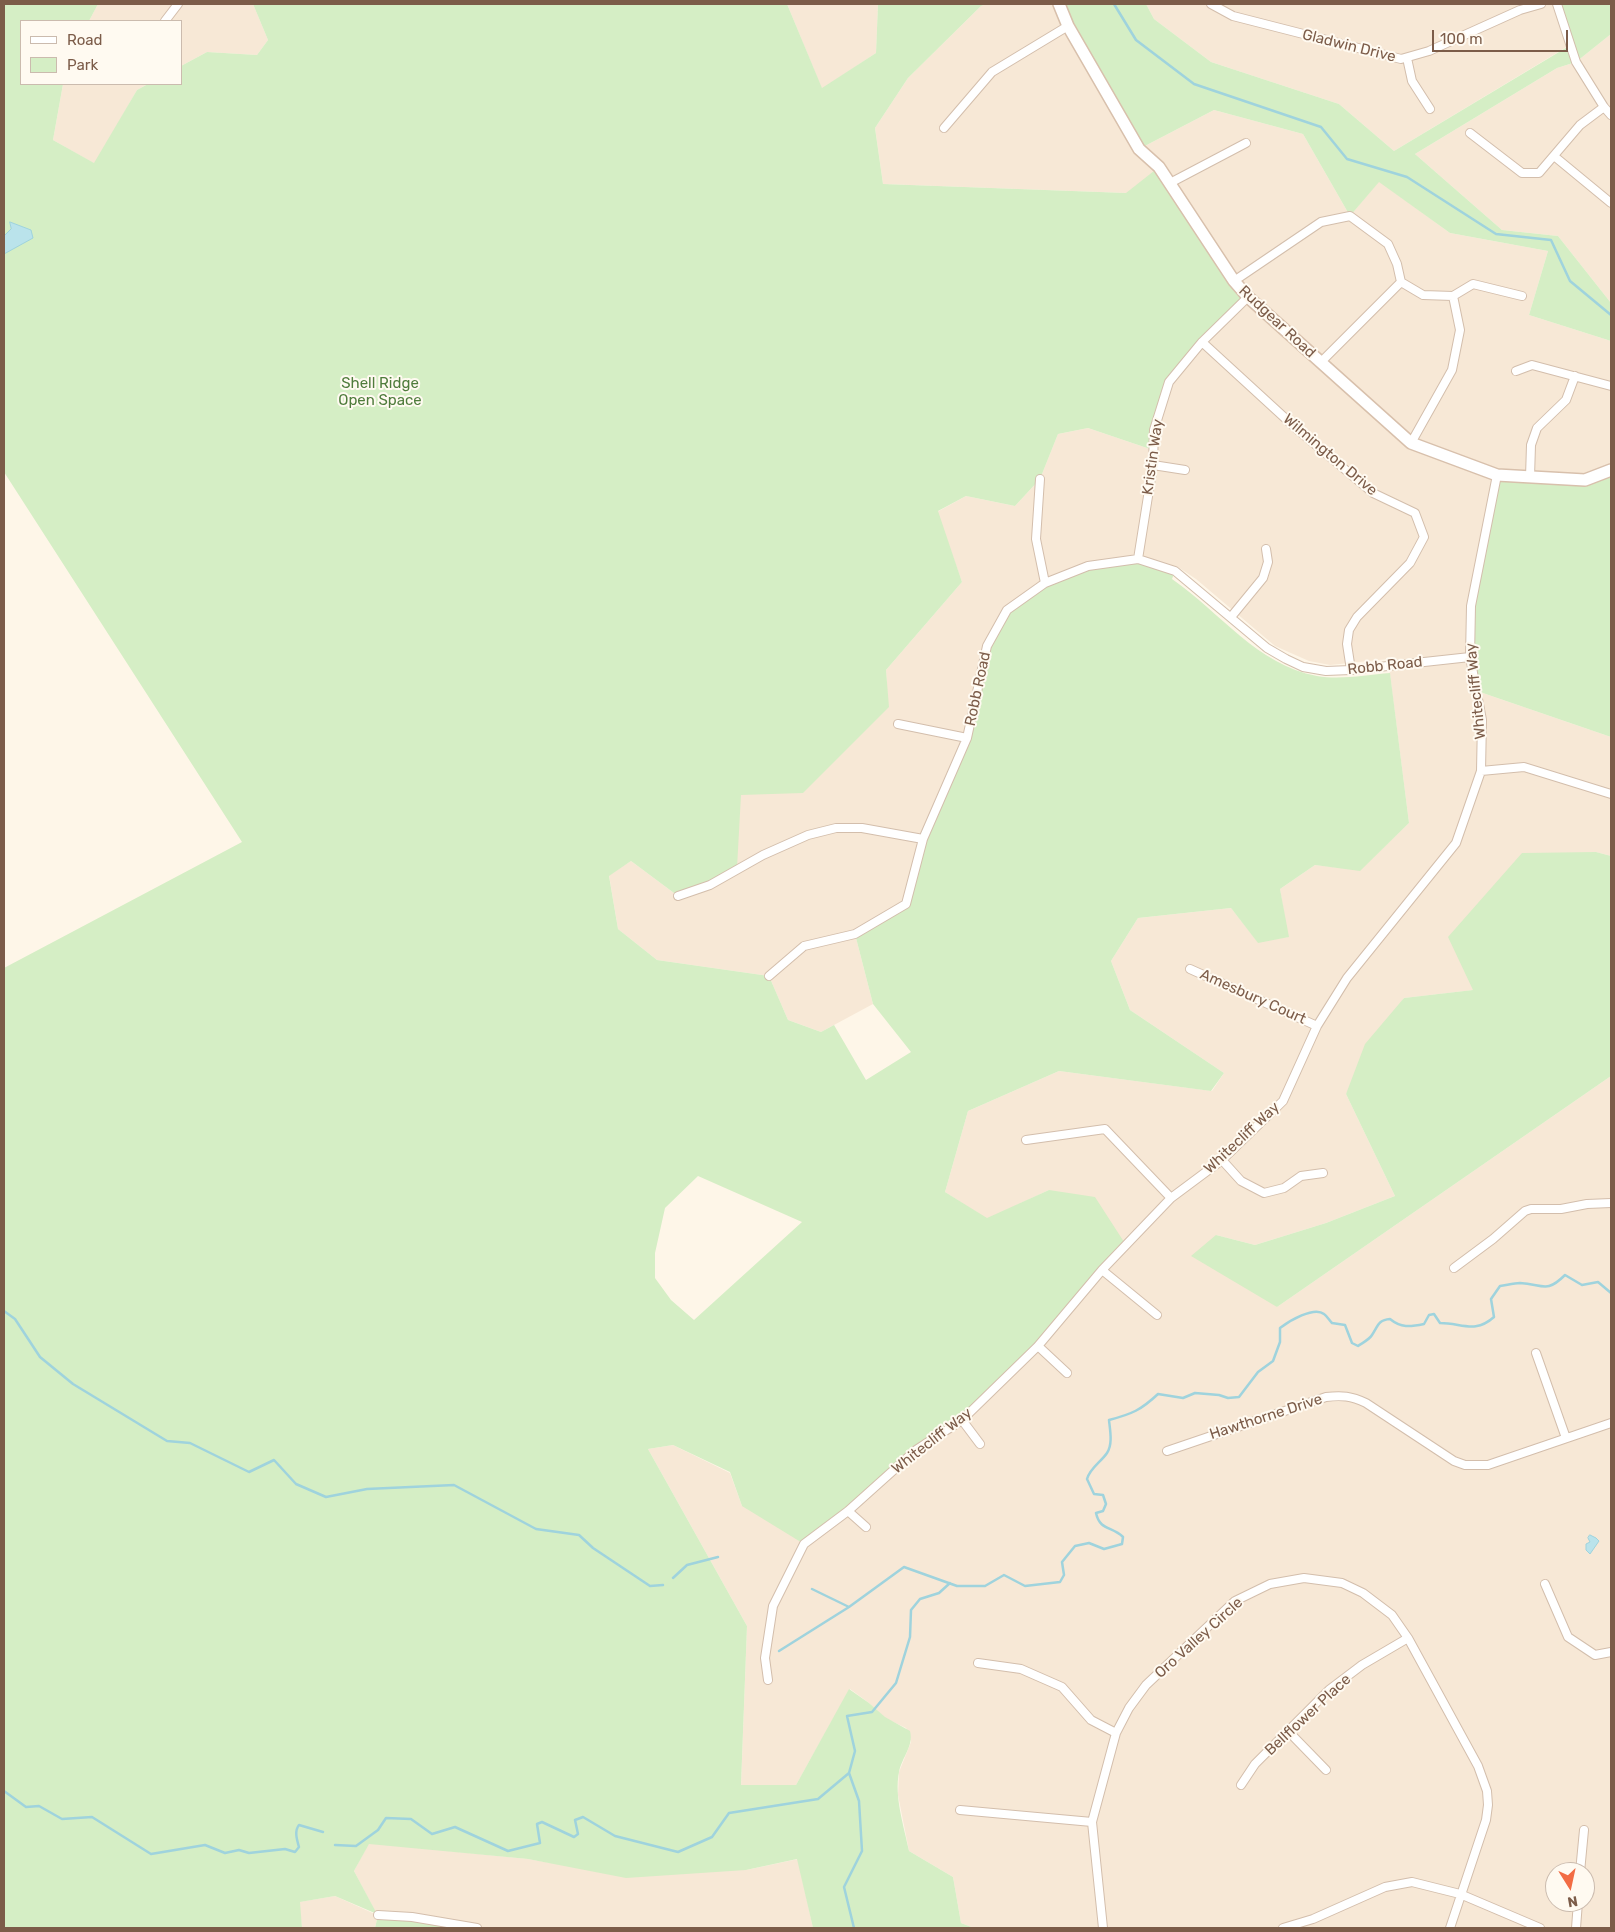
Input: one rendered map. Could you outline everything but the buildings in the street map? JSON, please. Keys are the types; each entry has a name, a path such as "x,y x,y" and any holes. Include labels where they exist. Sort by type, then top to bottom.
{"street":[{"path":"166,20 178,4"},
{"name":"Rudgear Road","path":"1059,4 1068,26 1139,149 1159,167 1234,281 1248,297 1411,443 1497,475 1585,480 1611,470"},
{"name":"Gladwin Drive","path":"1211,4 1234,16 1391,58 1407,58 1429,51 1520,10 1541,4"},
{"path":"1557,4 1576,62 1611,115"},
{"path":"944,128 992,72 1068,26"},
{"path":"1407,58 1412,81 1430,109"},
{"path":"1470,133 1522,173 1539,173 1580,124 1604,107"},
{"path":"1170,183 1246,143"},
{"path":"1554,156 1611,203"},
{"path":"1234,281 1321,222 1350,216 1388,244 1397,264 1401,282 1423,295 1453,296 1473,284 1522,296"},
{"path":"1321,362 1401,282"},
{"path":"1411,443 1452,370 1460,330 1453,296"},
{"name":"Kristin Way","path":"1138,559 1153,465 1154,430 1169,382 1202,342 1248,297"},
{"name":"Wilmington Drive","path":"1202,342 1298,430 1373,493 1416,513 1424,537 1410,563 1357,617 1350,630 1348,644 1351,670"},
{"path":"1516,371 1532,365 1611,386"},
{"path":"1530,477 1531,444 1537,428 1566,400 1575,376"},
{"path":"1153,465 1185,470"},
{"name":"Whitecliff Way","path":"768,1680 765,1658 773,1606 804,1544 848,1511 916,1450 962,1420 1038,1346 1102,1270 1171,1198 1222,1160 1283,1100 1317,1026 1347,978 1456,843 1481,771 1482,720 1470,657 1471,606 1497,475"},
{"path":"1040,479 1036,539 1045,583"},
{"path":"1231,617 1263,578 1268,562 1266,549"},
{"name":"Robb Road","path":"769,976 804,946 855,934 906,904 923,839 967,738 987,646 1007,610 1045,583 1088,566 1138,559 1175,571 1267,648 1303,666 1326,671 1351,670 1470,657"},
{"path":"898,724 967,738"},
{"path":"1481,771 1524,767 1611,794"},
{"path":"678,896 710,885 763,855 808,835 836,828 862,828 923,839"},
{"name":"Amesbury Court","path":"1190,969 1317,1026"},
{"path":"1026,1140 1104,1129 1171,1198"},
{"path":"1222,1160 1241,1180 1264,1192 1284,1188 1301,1176 1323,1173"},
{"path":"1454,1268 1494,1239 1525,1211 1531,1208 1562,1209 1587,1204 1611,1203"},
{"path":"1102,1270 1157,1315"},
{"path":"1038,1346 1068,1373"},
{"path":"1536,1353 1566,1438"},
{"name":"Hawthorne Drive","path":"1166,1451 1317,1400 1340,1395 1351,1396 1366,1403 1454,1461 1465,1465 1488,1465 1611,1423"},
{"path":"962,1420 980,1444"},
{"path":"848,1511 866,1526"},
{"name":"Oro Valley Circle","path":"1103,1928 1092,1822 1116,1733 1129,1708 1146,1685 1235,1601 1270,1584 1304,1578 1342,1583 1362,1593 1392,1615 1408,1638 1478,1766 1487,1791 1486,1820 1450,1928"},
{"path":"1545,1584 1568,1637 1595,1655 1611,1652"},
{"name":"Bellflower Place","path":"1241,1785 1255,1764 1329,1690 1362,1665 1408,1638"},
{"path":"978,1663 1021,1669 1062,1687 1091,1720 1116,1733"},
{"path":"1288,1731 1326,1770"},
{"path":"960,1810 1092,1822"},
{"path":"1581,1862 1584,1830"},
{"path":"1283,1928 1313,1919 1385,1887 1412,1882 1460,1894 1540,1928"},
{"path":"1576,1928 1577,1912"},
{"path":"378,1915 412,1917 476,1928"}],"shaded area":[{"path":"98,4 253,4 268,40 257,55 207,52 182,65 182,20 90,20"},
{"path":"787,4 878,4 876,53 822,89"},
{"path":"986,4 1059,4 1139,149 1214,110 1303,134 1350,216 1379,181 1450,233 1548,251 1529,315 1611,341 1611,470 1477,691 1611,737 1611,856 1596,852 1474,990 1404,998 1346,1094 1395,1196 1326,1223 1255,1245 1216,1235 1277,1307 1611,1076 1611,1928 974,1928 961,1923 953,1877 909,1851 898,1795 899,1772 911,1742 906,1728 885,1718 850,1689 796,1785 741,1786 747,1626 648,1449 673,1445 730,1473 742,1506 1049,1190 987,1219 945,1192 968,1111 1059,1071 1212,1091 1224,1073 1130,1010 1111,961 1138,918 1231,908 1258,942 1288,937 1280,889 1315,865 1360,870 1409,823 1388,659 1330,665 1309,661 1275,646 1196,579 1178,567 967,738 906,904 855,934 873,1004 821,1032 788,1020 769,976 657,960 618,929 609,875 631,861 678,896 741,795 888,707 886,670 962,582 937,512 966,496 1015,506 1040,479 1058,434 1088,428 1153,450 1126,193 883,184 875,128 908,78 981,6"},
{"path":"1146,4 1557,4 1570,45 1394,151 1339,104 1211,62 1154,19"},
{"path":"1611,34 1611,303 1558,236 1502,230 1415,154 1557,68 1576,62"},
{"path":"63,85 146,85 137,90 95,164 53,140"},
{"path":"369,1843 528,1859 563,1865 746,1870 798,1859 813,1928 477,1928 378,1915 375,1928 302,1928 299,1902 335,1896 377,1915 354,1871"}],"green space":[{"name":"Shell Ridge Open Space","path":"4,4 98,4 90,20 20,20 20,85 63,85 53,140 94,163 137,90 146,85 182,85 182,65 207,52 257,55 268,40 253,4 787,4 822,88 876,53 878,4 986,4 981,6 908,78 875,128 883,184 1126,193 1159,167 1248,297 1169,382 1154,430 1153,450 1088,428 1058,434 1040,479 1015,506 966,496 938,511 962,582 886,670 889,707 803,793 741,795 737,868 678,896 631,861 609,876 618,929 657,960 769,976 788,1020 821,1032 834,1025 866,1080 911,1052 873,1004 855,934 906,904 923,839 967,738 987,646 1007,610 1045,583 1088,566 1138,559 1175,571 1172,579 1190,592 1240,636 1276,661 1296,670 1317,676 1335,678 1390,673 1409,823 1360,871 1315,865 1280,889 1289,937 1258,943 1231,908 1138,918 1111,961 1130,1010 1224,1073 1211,1091 1059,1071 968,1111 945,1192 987,1218 1049,1190 1095,1197 1126,1245 1038,1346 962,1420 916,1450 804,1544 742,1506 730,1472 673,1445 648,1449 747,1626 741,1785 796,1785 849,1689 885,1717 910,1731 909,1747 900,1767 898,1782 900,1811 909,1851 953,1877 961,1923 974,1928 813,1928 797,1859 746,1870 626,1878 528,1859 369,1844 354,1871 377,1914 335,1896 300,1902 302,1928 4,1928 4,968 242,842 4,472","holes":["698,1176 802,1222 694,1320 671,1300 655,1278 655,1253 665,1208"]},
{"path":"1059,4 1146,4 1154,19 1211,62 1339,104 1394,151 1569,46 1557,4 1611,4 1611,34 1576,62 1557,68 1415,154 1502,230 1558,236 1611,303 1611,341 1529,315 1548,251 1450,233 1379,182 1350,216 1303,134 1214,110 1139,149"},
{"path":"1611,470 1611,737 1477,691 1470,657 1471,606 1497,475 1585,480"},
{"path":"1596,852 1611,856 1611,1076 1277,1307 1191,1256 1216,1235 1255,1245 1326,1223 1395,1196 1346,1094 1365,1044 1404,998 1473,990 1448,937 1522,853"},
{"path":"378,1915 476,1928 375,1928"}],"water":[{"path":"10,222 31,230 33,238 4,254 4,236 11,229"},
{"path":"1590,1535 1599,1541 1590,1554 1586,1550 1586,1544 1590,1542 1588,1538"}],"waterway":[{"path":"1114,4 1136,40 1194,84 1321,127 1347,159 1407,177 1496,234 1551,240 1570,281 1611,315"},
{"path":"779,1651 849,1607 904,1567 957,1586 985,1586 1004,1575 1025,1586 1060,1582 1064,1575 1062,1562 1075,1546 1089,1543 1104,1549 1122,1544 1123,1537 1100,1523 1096,1513 1103,1511 1106,1504 1103,1495 1094,1494 1087,1479 1109,1449 1111,1437 1109,1420 1136,1411 1158,1394 1183,1398 1195,1393 1219,1395 1228,1398 1239,1397 1258,1372 1273,1361 1280,1342 1280,1328 1302,1315 1320,1312 1332,1323 1345,1325 1352,1343 1358,1346 1372,1335 1379,1324 1390,1319 1402,1325 1414,1326 1424,1324 1429,1315 1434,1314 1440,1323 1468,1326 1481,1325 1494,1317 1491,1299 1500,1286 1520,1283 1548,1286 1559,1281 1565,1275 1582,1285 1598,1282 1611,1293"},
{"path":"4,1311 15,1319 40,1357 73,1384 167,1441 190,1443 249,1472 274,1460 296,1484 326,1497 367,1489 454,1485 536,1529 579,1535 593,1548 650,1586 663,1585"},
{"path":"673,1578 687,1565 718,1557"},
{"path":"854,1928 844,1887 862,1851 859,1801 849,1773 855,1751 847,1716 872,1712 896,1683 910,1637 911,1610 920,1599 939,1593 950,1583"},
{"path":"812,1589 849,1607"},
{"path":"335,1845 356,1846 378,1830 386,1818 411,1819 432,1834 455,1827 508,1851 540,1843 537,1824 542,1822 574,1837 578,1834 575,1820 583,1817 615,1836 678,1852 712,1837 729,1813 818,1799 849,1773"},
{"path":"4,1791 26,1807 39,1806 62,1819 92,1817 151,1854 205,1845 225,1853 239,1850 249,1853 285,1849 295,1852 299,1847 296,1833 299,1825 323,1832"}]}
